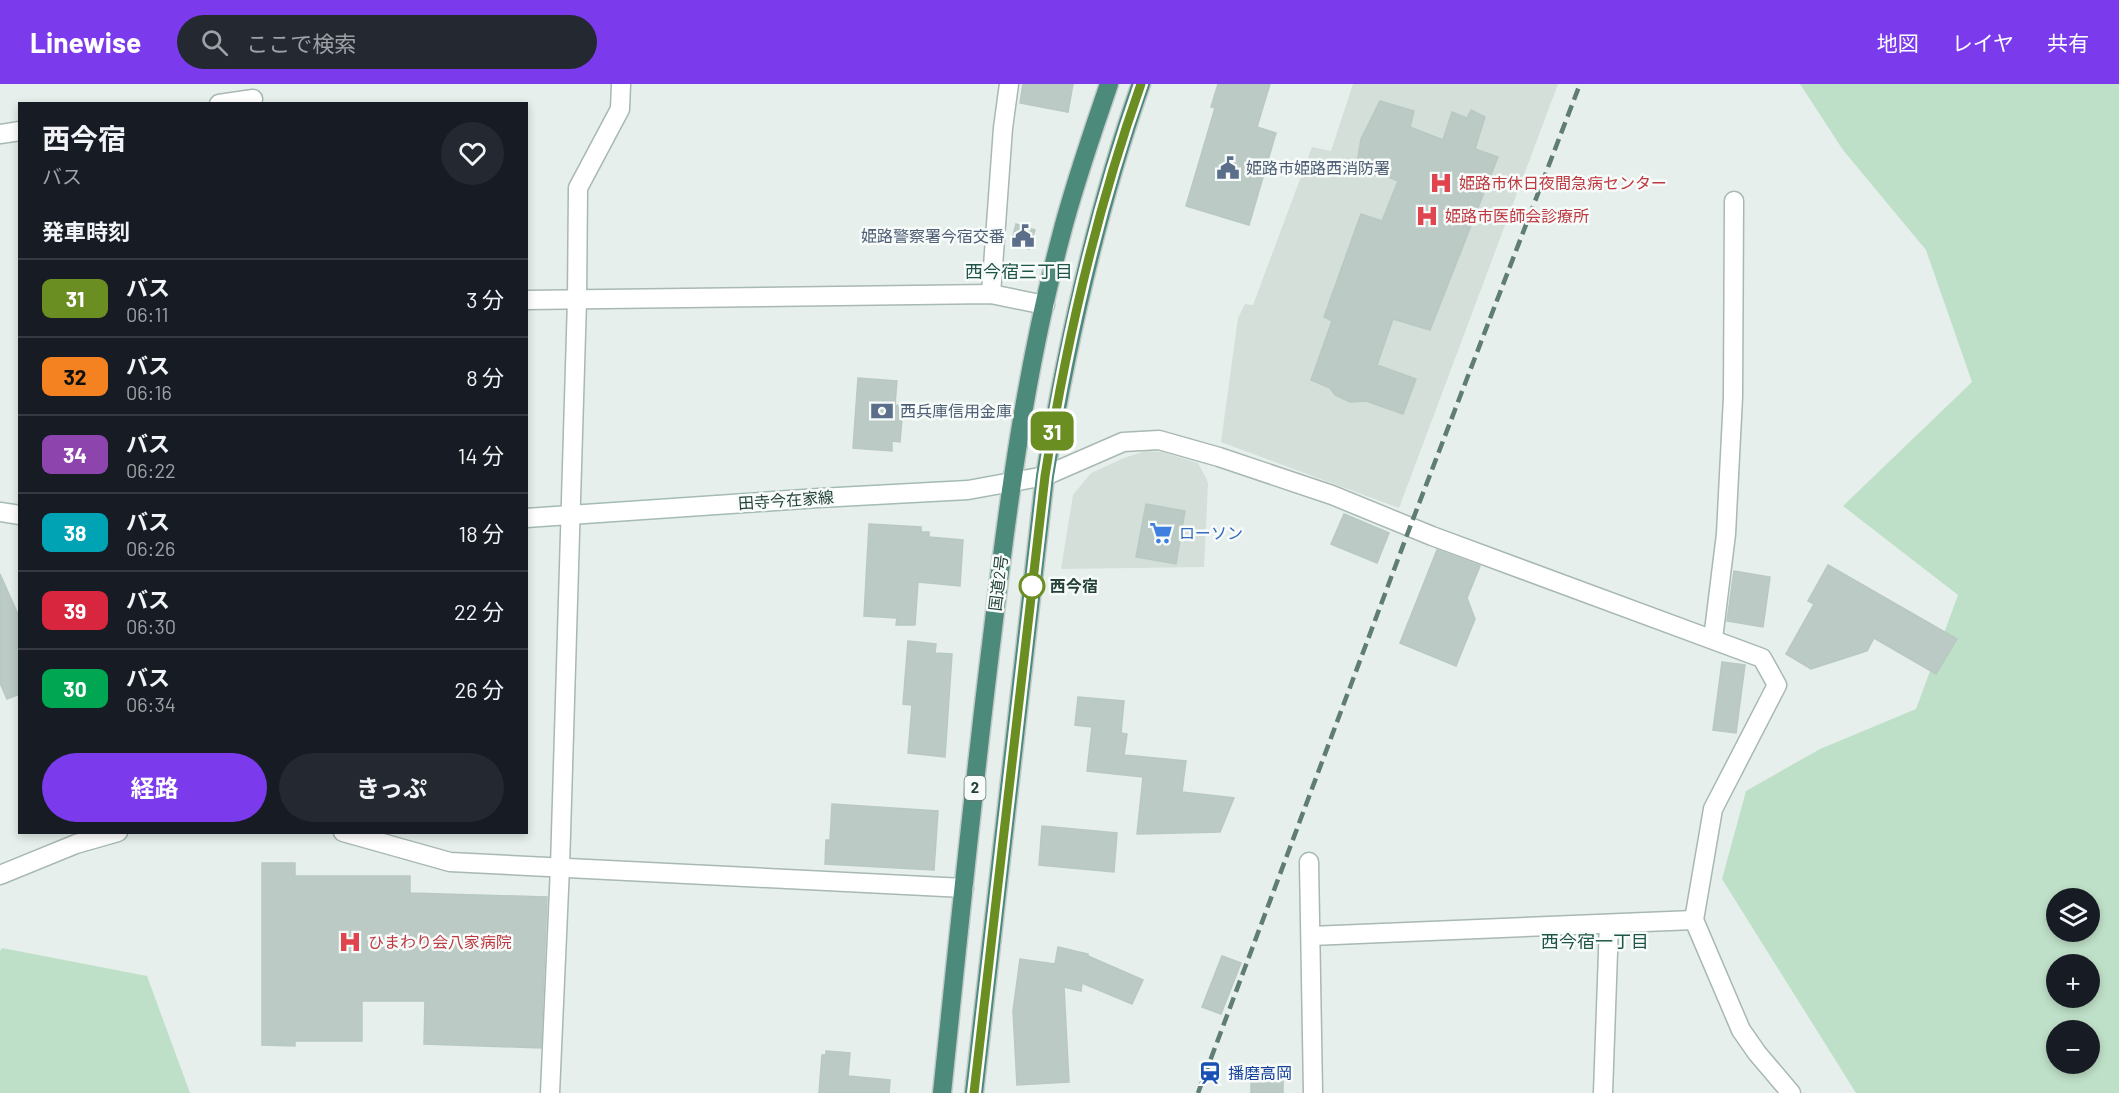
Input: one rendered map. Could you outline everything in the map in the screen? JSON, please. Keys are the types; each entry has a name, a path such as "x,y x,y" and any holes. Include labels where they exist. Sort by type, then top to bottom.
{"highway":[{"name":"国道2号","path":"942,1093 984,698 1011,483 1045,305 1064,225 1109,84"},
{"name":"国道2号","path":"974,1093 1045,476 1056,409 1079,299 1107,195 1141,84"}],"street":[{"path":"550,1093 560,867 577,300 578,188 620,109 621,84"},
{"path":"991,294 1003,128 1009,84"},
{"path":"227,102 253,95"},
{"path":"0,134 18,131"},
{"path":"1713,639 1726,534 1733,396 1734,201"},
{"path":"528,300 991,294 1045,305"},
{"name":"田寺今在家線","path":"528,519 968,490 1045,476 1123,442 1159,440 1219,457 1332,495 1432,536 1762,658 1777,685 1713,809 1694,920"},
{"path":"0,512 18,515"},
{"path":"0,875 76,844 111,834"},
{"path":"350,834 450,862 964,888"},
{"path":"1309,862 1313,1093"},
{"path":"1311,936 1694,920 1741,1030 1791,1093"},
{"path":"1604,1093 1609,924"},
{"path":"1757,1053 1774,1093"}],"shaded area":[{"path":"1353,84 1558,84 1399,508 1221,442 1238,318 1245,304 1253,305 1312,147 1331,151"},
{"path":"1145,451 1162,452 1198,463 1207,480 1204,567 1061,569 1073,495 1091,473"}],"green space":[{"path":"1800,84 2119,84 2119,1093 1856,1093 1722,879 1746,791 1820,749 1916,709 1958,595 1843,506 1972,382 1926,250 1843,150"},
{"path":"2,948 147,976 190,1093 0,1093 0,951"}],"building":[{"path":"1023,84 1073,84 1068,112 1020,103"},
{"path":"1218,84 1270,84 1257,127 1276,133 1249,225 1186,206 1215,108 1211,107"},
{"path":"1380,101 1414,111 1410,127 1443,140 1452,112 1467,118 1471,110 1485,117 1475,149 1498,157 1430,330 1393,319 1377,365 1416,379 1403,414 1366,401 1350,402 1335,395 1330,388 1311,380 1332,321 1324,317 1361,214 1382,221 1398,181 1357,164 1361,139"},
{"name":"姫路警察署今宿交番","path":"1016,224 1035,230 1029,249 1011,243"},
{"path":"858,378 897,381 895,405 903,406 900,442 892,441 892,451 853,448"},
{"name":"ローソン","path":"1146,504 1185,511 1176,564 1136,557"},
{"path":"1344,514 1389,533 1377,563 1331,544"},
{"path":"869,524 921,527 921,532 929,532 929,537 963,540 960,586 918,582 915,625 896,625 897,618 864,616"},
{"path":"1437,550 1480,566 1467,598 1475,619 1456,666 1400,643"},
{"path":"1828,565 1957,639 1936,674 1874,638 1867,651 1811,669 1786,654 1814,604 1808,601"},
{"path":"1734,571 1770,577 1763,627 1727,621"},
{"path":"0,574 18,614 18,695 7,699 0,683"},
{"path":"908,641 936,644 935,653 952,654 945,757 908,753 912,705 903,704"},
{"path":"1722,662 1745,665 1736,733 1713,730"},
{"path":"1078,697 1124,701 1121,733 1127,734 1124,755 1186,761 1182,792 1234,798 1220,832 1137,834 1143,777 1087,771 1092,727 1075,725"},
{"path":"832,804 938,811 934,870 825,864 826,840 830,840"},
{"path":"1042,826 1117,833 1114,872 1039,865"},
{"path":"262,863 295,863 295,876 410,876 410,893 547,897 541,1048 424,1044 425,1001 362,1001 362,1041 295,1041 295,1046 262,1045"},
{"path":"1058,947 1088,954 1088,956 1143,980 1132,1004 1082,983 1081,991 1064,987 1069,1082 1017,1085 1013,1011 1020,959 1055,964"},
{"path":"1222,956 1241,963 1221,1014 1202,1007"},
{"path":"826,1051 850,1053 848,1076 890,1080 889,1093 819,1093 822,1055 826,1055"},
{"path":"1251,1069 1283,1069 1283,1093 1251,1093"}],"railway":[{"path":"1198,1093 1410,527 1580,84"}],"bus line":[{"name":"31","path":"974,1093 1045,476 1056,409 1079,299 1107,195 1141,84"}],"place":[{"name":"姫路市姫路西消防署","path":"1228,168"},
{"name":"姫路市休日夜間急病センター","path":"1441,183"},
{"name":"姫路市医師会診療所","path":"1427,216"},
{"name":"姫路警察署今宿交番","path":"1023,236"},
{"name":"西兵庫信用金庫","path":"882,411"},
{"name":"ローソン","path":"1161,533"},
{"name":"西今宿","path":"1032,586"},
{"name":"ひまわり会八家病院","path":"350,942"},
{"name":"播磨高岡","path":"1210,1073"}],"district":[{"name":"西今宿三丁目","path":"1019,272"},
{"name":"西今宿一丁目","path":"1595,942"}]}
